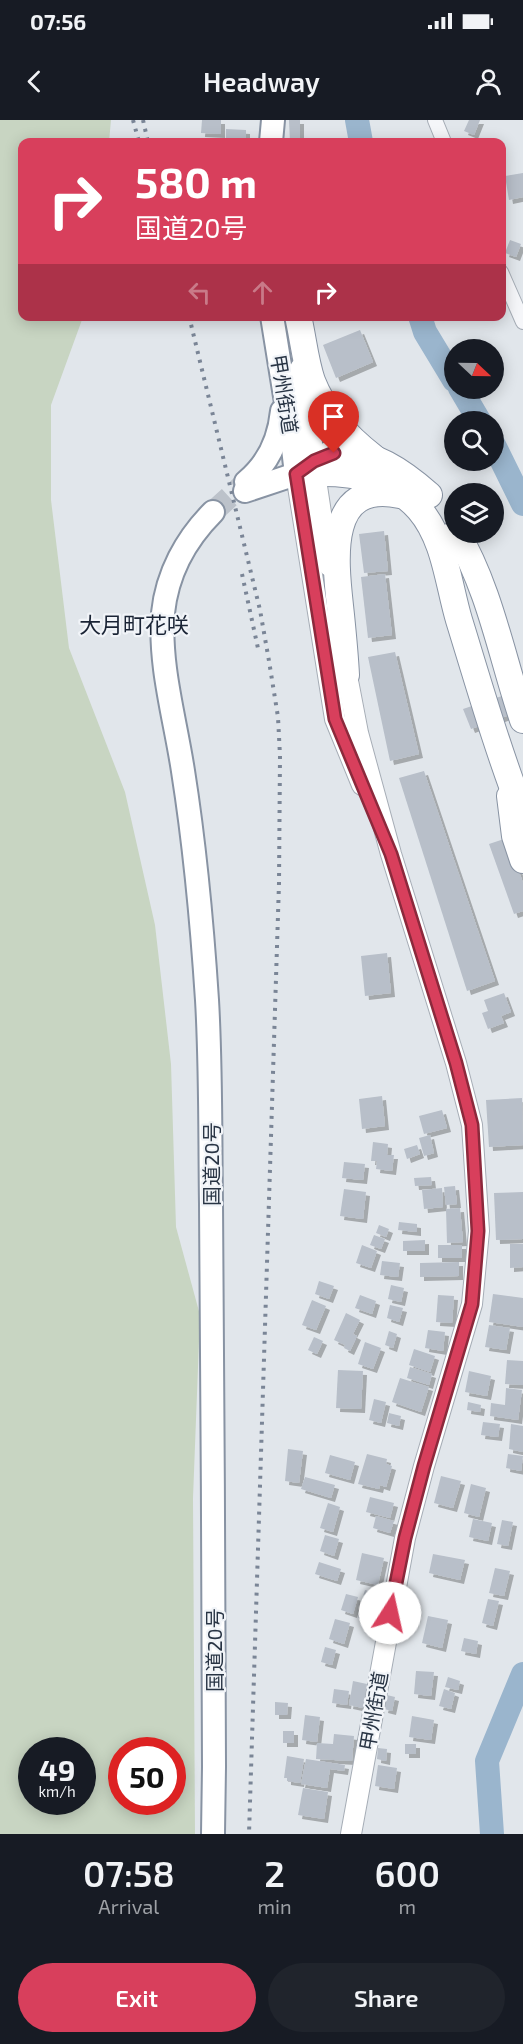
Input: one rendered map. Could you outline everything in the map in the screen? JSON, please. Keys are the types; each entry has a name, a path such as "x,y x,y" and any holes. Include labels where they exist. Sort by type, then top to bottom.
{"highway":[{"path":"273,120 273,138"},
{"name":"甲州街道","path":"273,321 284,391 308,470"},
{"name":"甲州街道","path":"296,321 308,470"},
{"path":"297,321 311,378 321,400 346,434 375,458 399,471 417,485 434,501 444,515"},
{"path":"284,391 282,418 276,445 246,487 308,470 334,453 349,453 375,458"},
{"path":"308,470 358,474 380,482 404,496 418,508 430,524 440,545 459,618 506,770 523,815"},
{"path":"346,675 335,565 339,527 354,503 364,496 388,493 404,496"},
{"name":"国道20号","path":"213,512 200,525 187,544 168,583 163,611 162,643 168,692 181,752 193,831 202,925 211,1083 213,1834"},
{"path":"462,543 479,579 523,720"},
{"path":"506,770 515,836 523,861"}],"main road":[{"name":"甲州街道","path":"308,470 358,732 391,854 456,1063 472,1125 478,1231 472,1304 405,1538 351,1834"},
{"name":"甲州街道","path":"308,470 335,719 391,854"}],"street":[{"path":"435,120 442,138"},
{"path":"506,283 523,322"}],"green space":[{"path":"0,120 111,120 109,138 18,138 18,321 82,321 51,405 51,500 69,648 125,792 155,925 171,1064 176,1227 200,1315 193,1498 195,1834 0,1834"}],"building":[{"path":"202,120 221,120 221,134 201,133"},
{"path":"289,120 300,120 300,138 290,138"},
{"path":"469,120 480,120 474,135 464,131"},
{"path":"226,129 246,130 246,138 226,138"},
{"path":"523,173 523,197 509,200 506,176"},
{"path":"510,240 521,244 516,257 506,253"},
{"path":"360,330 373,362 336,378 323,345"},
{"path":"384,531 388,571 364,573 359,534"},
{"path":"385,574 392,635 368,638 361,577"},
{"path":"395,652 419,754 390,761 368,657"},
{"path":"514,692 523,710 471,729 463,709"},
{"path":"424,771 495,981 467,991 399,778"},
{"path":"507,838 523,883 523,911 514,914 489,844"},
{"path":"387,953 391,993 365,996 361,956"},
{"path":"504,993 511,1012 501,1016 504,1023 488,1029 482,1013 488,1011 484,1000"},
{"path":"382,1096 385,1126 362,1129 359,1099"},
{"path":"522,1098 523,1145 489,1147 486,1100"},
{"path":"442,1110 447,1128 424,1134 419,1116"},
{"path":"430,1135 434,1153 424,1156 419,1138"},
{"path":"373,1142 388,1144 387,1155 394,1155 392,1171 376,1169 377,1161 371,1161"},
{"path":"417,1145 420,1154 407,1159 404,1149"},
{"path":"344,1162 365,1164 363,1180 342,1178"},
{"path":"431,1177 432,1185 415,1186 414,1178"},
{"path":"455,1186 457,1204 446,1205 444,1187"},
{"path":"442,1188 443,1207 424,1209 422,1190"},
{"path":"344,1189 366,1192 363,1219 340,1216"},
{"path":"523,1192 523,1239 496,1240 494,1193"},
{"path":"460,1208 463,1242 447,1243 446,1209"},
{"path":"399,1222 417,1224 417,1232 398,1230"},
{"path":"379,1225 389,1229 386,1237 376,1233"},
{"path":"374,1235 385,1239 381,1249 370,1245"},
{"path":"425,1240 425,1251 403,1251 403,1241"},
{"path":"510,1244 523,1244 523,1267 510,1268"},
{"path":"362,1245 377,1251 371,1268 356,1263"},
{"path":"438,1245 462,1245 462,1258 438,1258"},
{"path":"382,1261 400,1263 398,1277 380,1275"},
{"path":"459,1262 459,1276 420,1277 420,1263"},
{"path":"319,1281 334,1286 329,1299 315,1294"},
{"path":"391,1285 404,1288 401,1302 388,1299"},
{"path":"493,1294 523,1298 523,1327 489,1322"},
{"path":"360,1295 376,1301 372,1314 355,1308"},
{"path":"438,1295 454,1296 452,1323 436,1322"},
{"path":"312,1300 326,1306 316,1330 302,1325"},
{"path":"390,1305 403,1308 399,1322 387,1318"},
{"path":"346,1313 360,1320 353,1334 357,1336 350,1351 344,1348 345,1345 334,1340"},
{"path":"489,1325 510,1328 506,1350 485,1347"},
{"path":"428,1330 445,1332 443,1351 425,1348"},
{"path":"389,1331 397,1334 393,1348 385,1345"},
{"path":"314,1337 323,1341 317,1354 308,1350"},
{"path":"365,1342 381,1348 373,1369 358,1364"},
{"path":"414,1349 435,1356 430,1372 409,1365"},
{"path":"507,1360 523,1361 523,1385 505,1384"},
{"path":"410,1367 432,1374 429,1385 407,1378"},
{"path":"338,1370 363,1371 361,1409 336,1408"},
{"path":"469,1371 491,1376 487,1396 465,1392"},
{"path":"400,1378 429,1387 421,1412 392,1402"},
{"path":"506,1388 522,1390 518,1420 490,1416 491,1403 505,1405"},
{"path":"374,1399 386,1402 381,1423 369,1420"},
{"path":"468,1402 481,1405 480,1412 467,1410"},
{"path":"389,1413 401,1416 399,1426 387,1423"},
{"path":"483,1422 500,1424 498,1437 481,1435"},
{"path":"511,1424 523,1426 523,1452 509,1449"},
{"path":"288,1449 303,1451 299,1483 285,1481"},
{"path":"367,1454 387,1459 386,1464 392,1466 386,1487 380,1485 379,1489 358,1484"},
{"path":"508,1454 523,1456 521,1471 506,1468"},
{"path":"330,1455 355,1462 350,1480 325,1473"},
{"path":"441,1476 461,1481 453,1508 434,1503"},
{"path":"305,1477 335,1485 331,1498 301,1489"},
{"path":"471,1484 486,1488 479,1517 464,1513"},
{"path":"370,1497 394,1503 390,1518 366,1512"},
{"path":"328,1503 340,1507 333,1532 320,1528"},
{"path":"376,1516 394,1521 390,1533 373,1528"},
{"path":"473,1519 492,1523 488,1541 469,1537"},
{"path":"502,1520 513,1522 508,1546 497,1544"},
{"path":"325,1535 339,1539 334,1556 320,1551"},
{"path":"362,1553 384,1558 378,1585 356,1580"},
{"path":"433,1554 465,1560 460,1580 429,1573"},
{"path":"319,1562 341,1569 337,1581 315,1574"},
{"path":"495,1568 510,1571 504,1596 489,1593"},
{"path":"365,1590 383,1595 380,1607 361,1602"},
{"path":"346,1594 358,1597 353,1614 341,1610"},
{"path":"488,1599 499,1601 493,1626 482,1623"},
{"path":"362,1605 382,1610 378,1624 358,1618"},
{"path":"428,1616 448,1620 442,1648 422,1643"},
{"path":"335,1619 350,1623 344,1644 329,1639"},
{"path":"464,1638 478,1641 476,1654 461,1651"},
{"path":"325,1647 336,1650 332,1665 321,1662"},
{"path":"416,1671 434,1672 431,1696 414,1694"},
{"path":"448,1677 460,1681 458,1690 445,1687"},
{"path":"353,1681 367,1684 363,1708 349,1705"},
{"path":"334,1689 349,1691 347,1705 332,1703"},
{"path":"444,1689 455,1693 451,1709 439,1706"},
{"path":"387,1695 395,1697 392,1711 384,1709"},
{"path":"275,1702 288,1703 287,1715 275,1715"},
{"path":"305,1715 320,1717 317,1742 302,1740"},
{"path":"412,1716 434,1720 431,1740 409,1737"},
{"path":"283,1731 294,1731 294,1743 283,1743"},
{"path":"334,1734 354,1736 352,1761 316,1759 317,1743 333,1744"},
{"path":"405,1744 416,1744 416,1754 405,1754"},
{"path":"378,1748 387,1749 386,1761 377,1759"},
{"path":"287,1756 304,1759 300,1783 287,1781 287,1778 284,1778"},
{"path":"306,1759 345,1765 344,1771 330,1769 327,1788 301,1784"},
{"path":"378,1765 397,1768 394,1789 375,1786"},
{"path":"303,1788 328,1792 324,1819 298,1815"}],"waterway":[{"path":"357,120 360,138"},
{"path":"422,321 425,332 444,363"},
{"path":"466,399 474,411"},
{"path":"504,465 523,504"},
{"path":"492,1834 487,1761 523,1674"}],"tunnel":[{"path":"213,512 246,482"}],"railway":[{"path":"133,120 138,138"},
{"path":"143,120 147,138"},
{"path":"190,321 260,610 278,717 280,756 279,883 249,1834"},
{"path":"242,574 259,653"}],"district":[{"name":"大月町花咲","path":"134,624"}],"route":[{"path":"334,453 314,461 296,474 335,719 391,854 456,1063 472,1125 478,1231 472,1304 424,1466 405,1538 390,1613"}]}
